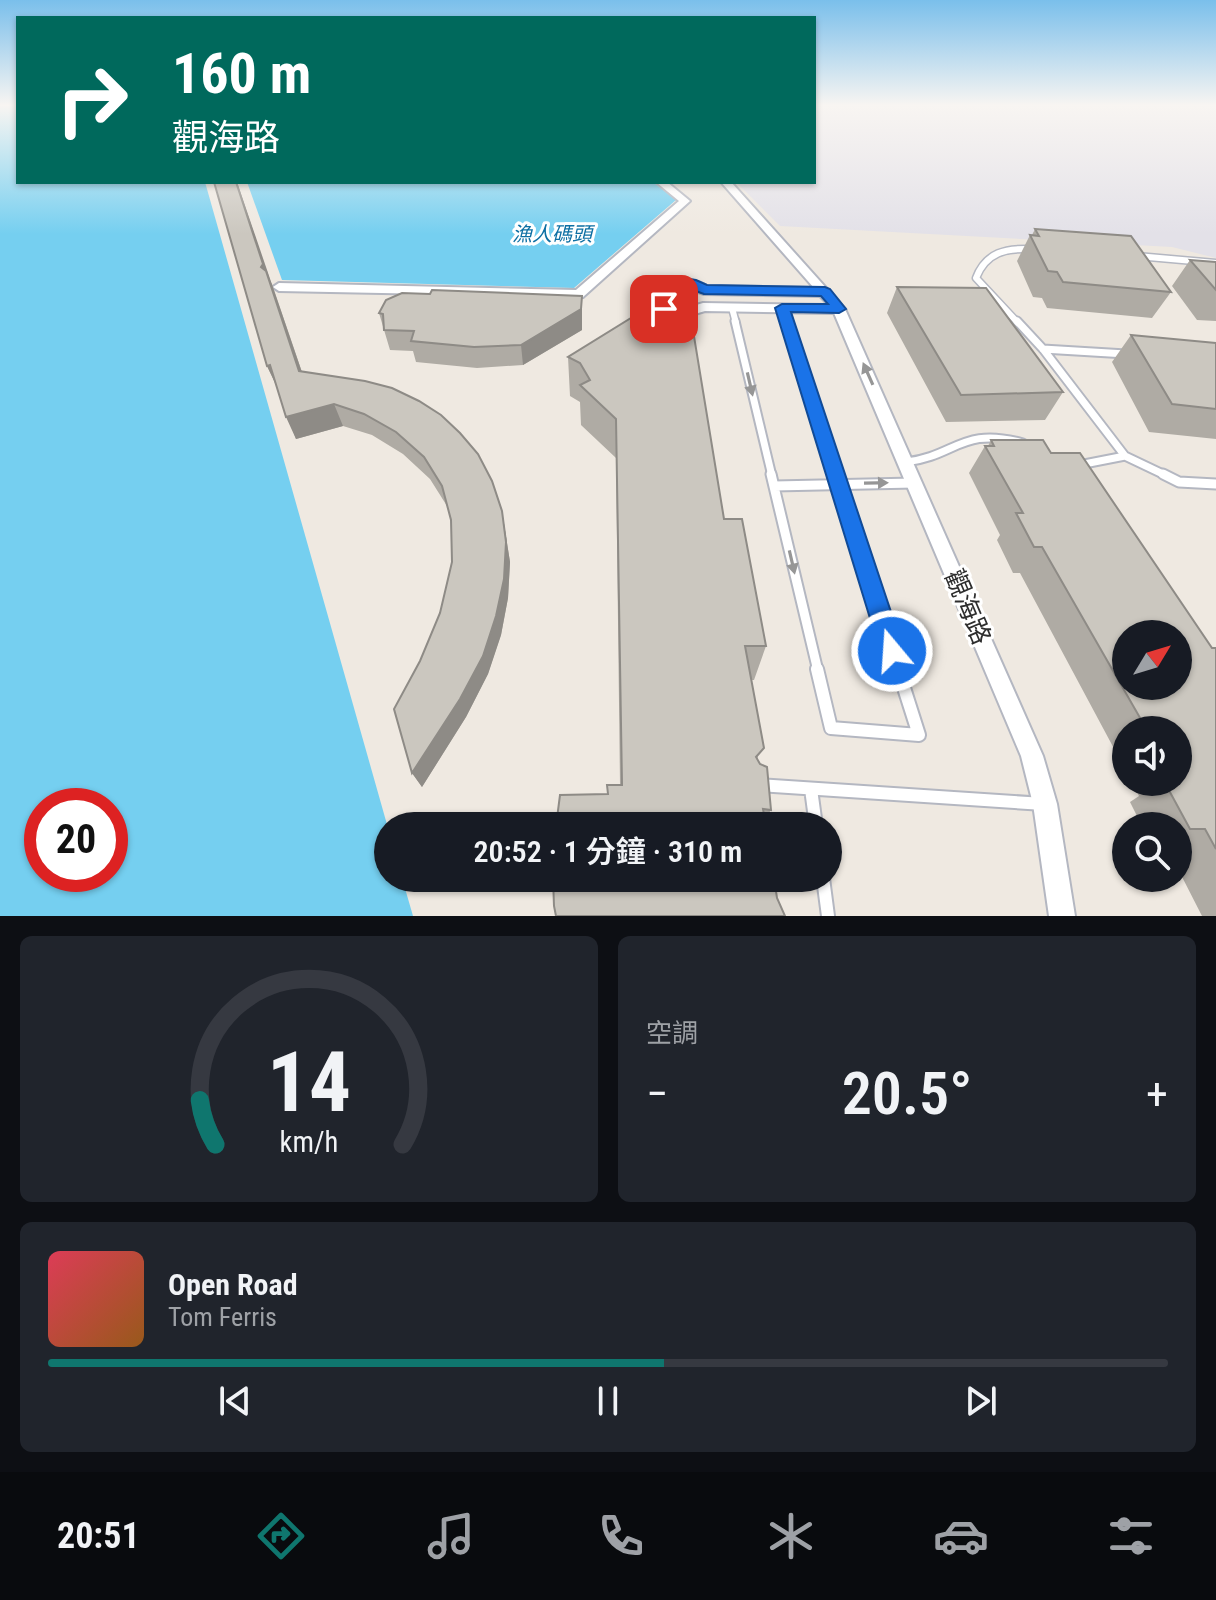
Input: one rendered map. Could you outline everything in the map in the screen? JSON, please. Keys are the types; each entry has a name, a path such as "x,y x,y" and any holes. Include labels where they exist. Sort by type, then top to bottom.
{"street":[{"path":"279,287 579,294 685,201 664,184"},
{"name":"觀海路","path":"728,184 839,309 1032,756 1045,804 1062,916"},
{"path":"825,292 704,290 691,283 674,281 659,286 653,295 658,305 673,312 692,312 703,307 839,309"},
{"path":"703,307 708,300 704,290"}],"lane":[{"path":"1035,249 998,251 982,261 976,278 1043,349 1125,456 1179,482 1216,484"},
{"path":"1128,255 1216,263"},
{"path":"732,308 831,728 919,735 782,308"},
{"path":"1043,349 1131,354"},
{"path":"906,462 919,461 971,438 1001,437 1038,447"},
{"path":"1078,465 1125,456"},
{"path":"1065,459 1078,465 1087,477"},
{"path":"774,486 915,483"},
{"path":"752,785 1045,804"},
{"path":"811,789 814,812"},
{"path":"825,892 828,916"}],"shaded area":[{"path":"816,148 1216,148 1216,258 1172,247 780,226 738,184 816,184"}],"water":[{"path":"0,148 16,148 16,184 206,184 383,812 374,812 374,892 406,892 413,916 0,916"},
{"name":"漁人碼頭","path":"248,184 656,184 676,200 574,288 282,280"}],"building":[{"path":"215,184 237,184 263,264 261,267 266,271 299,371 365,381 392,388 419,401 441,415 460,433 478,454 492,481 502,511 506,542 504,579 496,616 483,656 460,699 412,773 394,709 420,661 440,613 452,562 451,520 442,486 424,457 396,432 364,414 334,404 286,417 270,365 267,366"},
{"path":"1035,229 1131,236 1171,292 1063,282 1057,272 1048,271 1030,235 1039,236"},
{"path":"1190,260 1216,262 1216,290"},
{"path":"897,287 986,288 1063,392 961,395"},
{"path":"432,290 582,296 581,309 521,345 474,347 411,341 414,331 384,330 383,314 379,313 386,300 402,293 430,294"},
{"path":"631,318 691,318 724,519 742,519 766,646 745,646 764,748 756,757 760,764 767,767 771,810 558,812 560,795 608,794 607,785 622,785 616,419 580,385 590,380 580,363 568,357"},
{"path":"1131,335 1216,343 1216,409 1172,404"},
{"path":"991,440 1043,440 1051,453 1080,453 1212,648 1216,648 1216,849 1205,829 1192,829 1192,812 1181,812 1172,796 1192,796 1192,716 1139,716 1130,700 1192,700 1192,620 1112,620 1112,669 1042,547 1034,547 1016,513 1023,513 985,446 994,446"},
{"path":"554,892 776,892 785,916 556,916"}],"route":[{"path":"664,309 654,300 655,290 666,283 683,281 704,290 825,292 839,309 782,308 892,651"}]}
